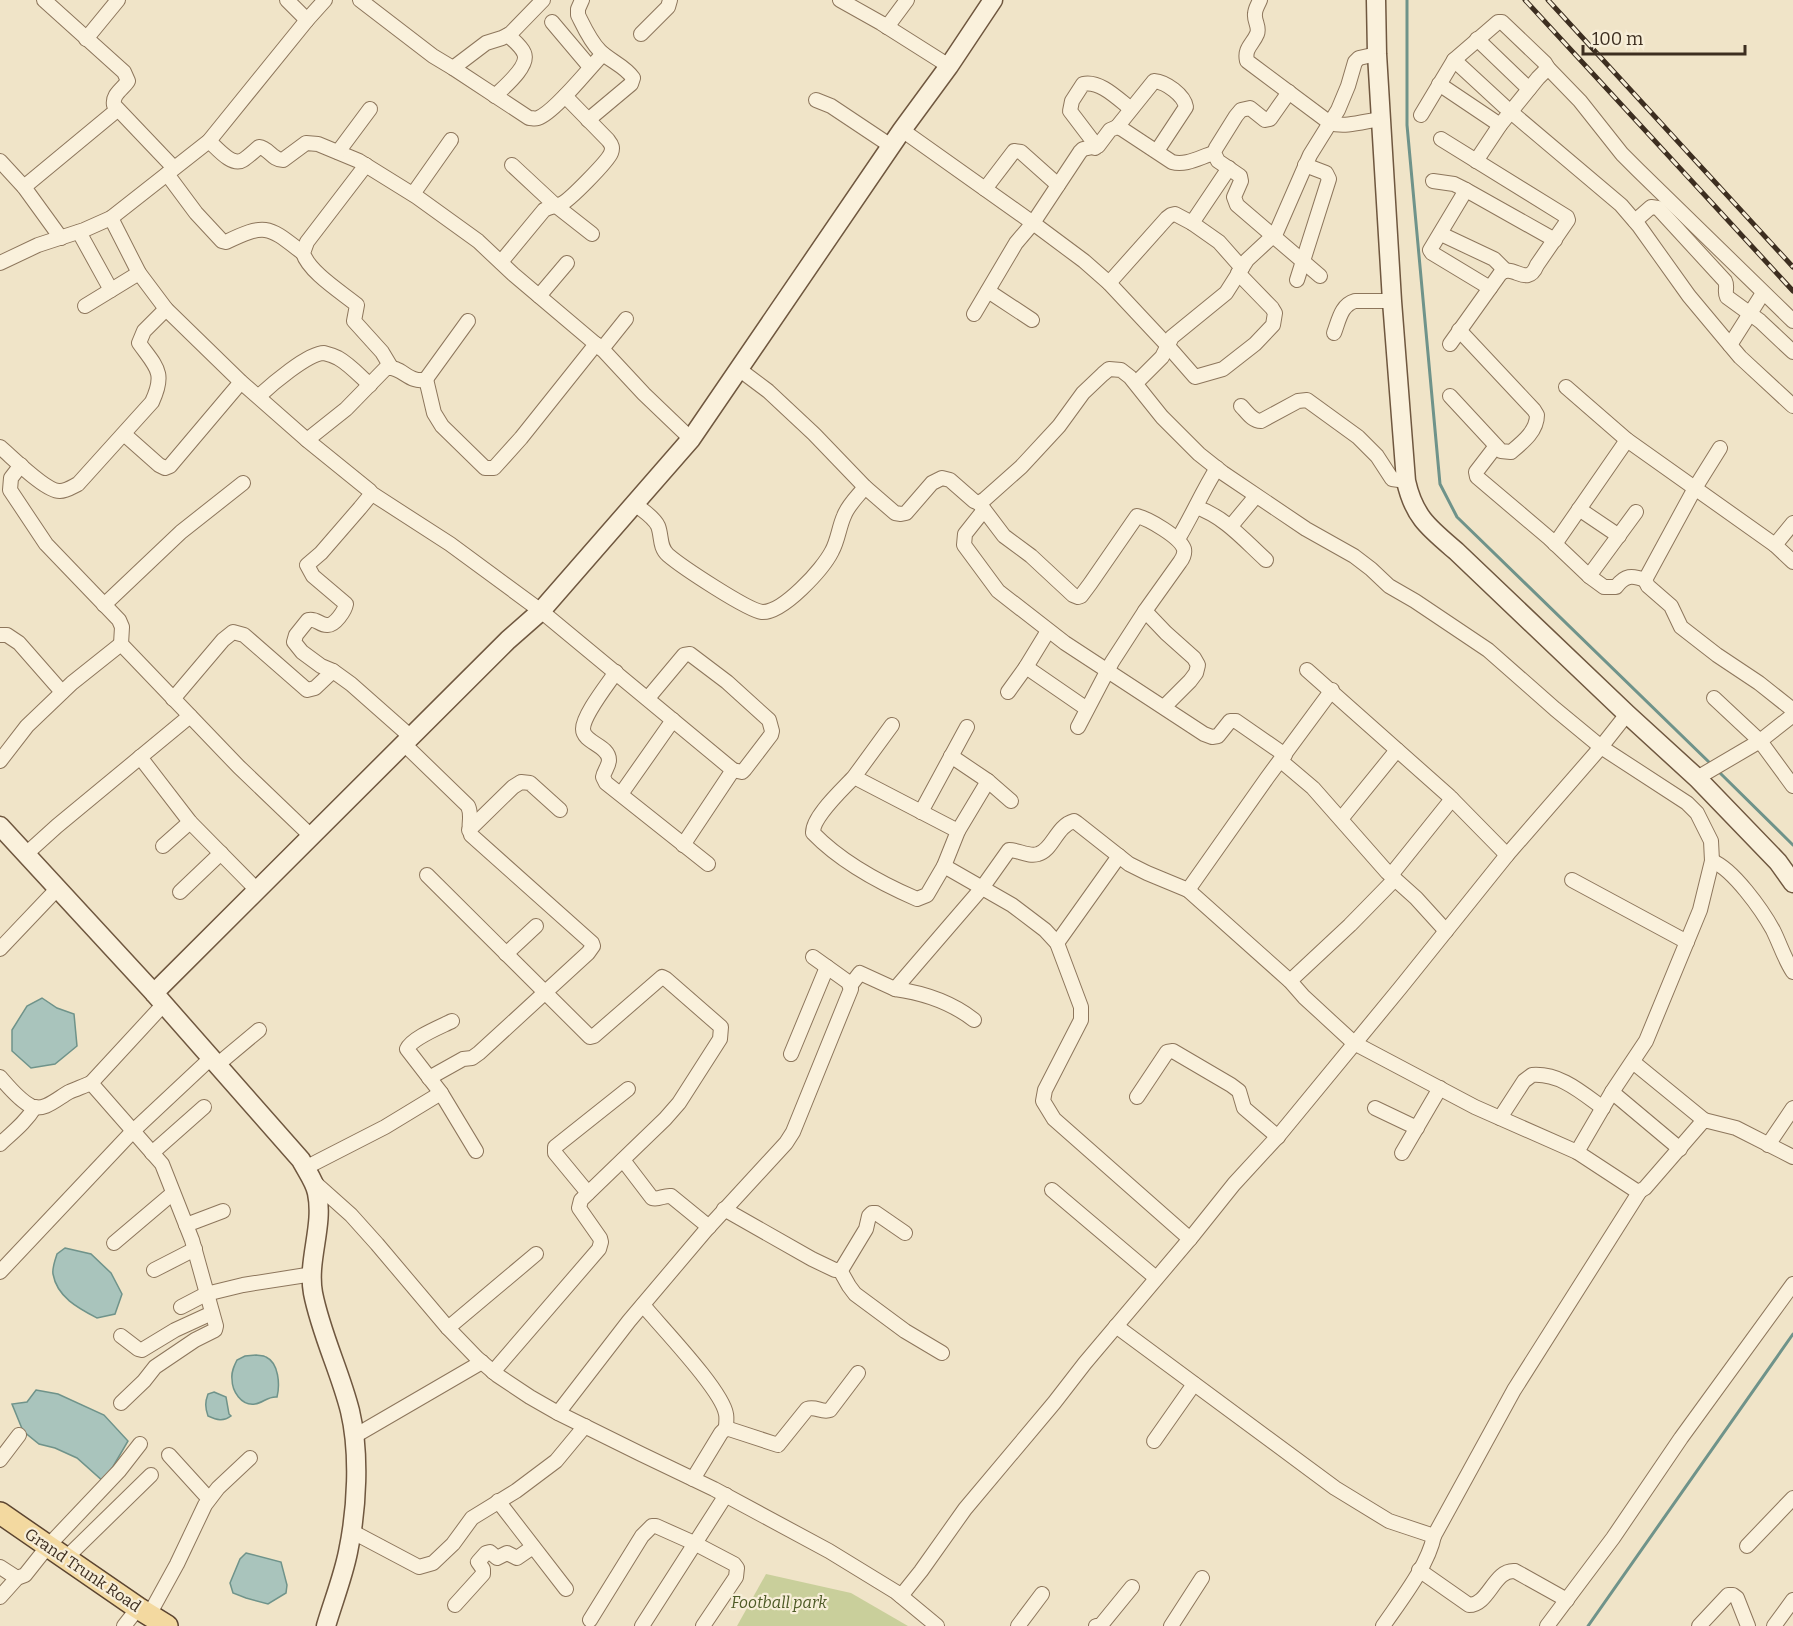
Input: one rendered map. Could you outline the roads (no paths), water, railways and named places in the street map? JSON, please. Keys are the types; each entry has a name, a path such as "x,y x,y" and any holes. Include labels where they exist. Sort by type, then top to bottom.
{"main road":[{"name":"Grand Trunk Road","path":"0,1513 151,1616"}],"street":[{"path":"44,0 127,76 126,84 113,100 117,110 171,171 196,213 222,241 226,242 257,229 266,229 277,233 303,253"},
{"path":"86,39 118,0"},
{"path":"287,0 307,20"},
{"path":"0,263 38,245 79,232 111,218 209,141 325,0"},
{"path":"360,0 414,43 529,118 542,116 565,96 603,54"},
{"path":"453,68 486,42 508,35 543,0"},
{"path":"582,0 578,15 595,45 603,54 626,69 632,75 633,80 632,84 588,120"},
{"path":"642,34 668,7 670,0"},
{"path":"840,0 949,66"},
{"path":"887,27 908,0"},
{"path":"0,1077 11,1089 35,1107 49,1104 91,1083 158,999 257,890 508,640 541,611 692,439 993,0"},
{"path":"1260,0 1254,16 1258,29 1257,35 1247,48 1245,55 1247,61 1330,123 1337,125 1381,118"},
{"path":"1376,0 1377,54 1392,302 1406,481 1410,496 1424,523 1697,778 1778,862 1793,883"},
{"path":"552,22 590,67"},
{"path":"1421,115 1454,60 1500,22 1539,57 1580,101 1622,154 1793,321"},
{"path":"495,96 521,69 525,58 523,51 508,35"},
{"path":"1477,39 1528,89"},
{"path":"1136,383 1162,357 1172,337 1227,293 1247,260 1280,228 1305,165 1338,110 1355,62 1359,58 1377,54"},
{"path":"1454,60 1621,205 1689,296 1730,345 1746,363 1793,406"},
{"path":"1476,161 1500,125 1548,68"},
{"path":"974,314 1016,243 1033,223 1080,152 1083,149 1098,146 1110,130 1117,127 1154,81 1162,82 1184,99 1186,107 1157,151"},
{"path":"1095,148 1092,140 1071,111 1072,101 1083,84 1092,83 1131,109"},
{"path":"1439,84 1500,125"},
{"path":"1117,127 1172,162 1185,163 1214,153 1224,133 1241,110 1250,108 1265,120 1270,119 1289,92"},
{"path":"501,262 544,210 562,204 568,199 600,168 612,152 612,146 608,140 565,96"},
{"path":"816,100 831,106 891,146"},
{"path":"339,152 370,109"},
{"path":"24,188 117,110"},
{"path":"902,130 1084,261 1109,283 1195,377 1223,369 1256,344 1274,325 1275,313 1219,242 1179,215 1171,215 1109,283"},
{"path":"1441,139 1567,217 1568,220 1534,272 1523,276 1504,270 1494,259 1441,234"},
{"path":"413,194 451,140"},
{"path":"209,141 231,160 237,162 242,161 259,147 280,160 306,143 318,144 366,165 413,194 478,241 599,346 644,394 692,439"},
{"path":"985,189 1014,151 1022,152 1058,185"},
{"path":"1214,153 1218,161 1240,176 1241,181 1234,197 1237,205 1320,276"},
{"path":"0,161 24,188 61,238"},
{"path":"366,165 308,242 303,253 304,259 313,269 357,305 354,321 382,352 391,367"},
{"path":"512,165 555,205 592,234"},
{"path":"1297,280 1329,179 1326,172 1305,165"},
{"path":"1192,223 1229,168"},
{"path":"1432,182 1454,184 1555,240"},
{"path":"1466,190 1431,247 1432,253 1490,288"},
{"path":"1635,221 1651,207 1658,208 1725,281 1727,297 1793,352"},
{"path":"111,218 140,273 166,309 241,382 371,493 450,544 541,611 733,770 742,772 771,735 769,720 727,682 687,653 648,699"},
{"path":"79,232 111,290"},
{"path":"539,296 567,263"},
{"path":"1450,344 1504,270"},
{"path":"85,306 140,273"},
{"path":"988,291 1032,320"},
{"path":"1730,345 1763,292"},
{"path":"1334,333 1342,310 1349,303 1355,301 1392,302"},
{"path":"0,447 53,490 62,492 78,484 152,402 157,392 159,370 140,344 144,331 166,309"},
{"path":"426,379 434,413 442,426 485,468 494,468 599,346 626,319"},
{"path":"307,440 346,409 386,368 396,368 415,380 426,379 468,321"},
{"path":"1450,396 1501,451 1512,452 1526,439 1536,423 1537,415 1460,330"},
{"path":"258,396 306,360 324,353 340,359 370,385"},
{"path":"1446,931 1283,758 1236,721 1230,721 1218,736 1212,737 1204,734 1107,671 1048,631 998,591 964,545 964,534 985,499 1021,467 1059,426 1083,393 1109,369 1125,372 1162,417 1199,454 1217,468 1305,530 1354,556 1389,586 1488,650 1601,747 1687,803 1697,813 1711,841 1712,861 1700,910 1646,1041 1612,1092 1577,1152"},
{"path":"740,370 768,391 865,487 895,513 906,513 932,483 942,478 950,480 968,497 982,506 1004,536 1078,597 1090,584 1137,516 1178,539 1183,547 1184,556 1145,611 1107,671 1078,727"},
{"path":"124,434 159,465 165,468 170,466 241,382"},
{"path":"1566,387 1627,440 1775,545 1793,562"},
{"path":"1241,406 1256,421 1261,421 1298,401 1307,400 1358,437 1377,456 1392,480 1406,481"},
{"path":"1555,544 1627,440"},
{"path":"1496,446 1476,472 1477,477 1604,587 1616,587 1628,576 1645,580 1648,586 1671,606 1682,627 1793,710"},
{"path":"1645,580 1695,488 1720,448"},
{"path":"21,465 11,478 5,492 46,544 119,620 122,627 121,644 190,717 311,836"},
{"path":"1178,539 1200,495 1217,468"},
{"path":"104,605 182,532 243,483"},
{"path":"635,504 657,524 663,548 667,554 710,585 760,612 770,611 795,595 831,554 844,516 865,487"},
{"path":"371,493 321,553 307,565 313,576 343,600 346,606 333,624 326,625 315,619 308,620 296,635 294,642 311,660 333,671 351,684 468,806 471,816 469,830 471,835 593,946 479,1053 429,1078"},
{"path":"1230,526 1256,496"},
{"path":"1196,507 1213,514 1230,526 1266,560"},
{"path":"1580,509 1619,536"},
{"path":"1589,576 1636,512"},
{"path":"1775,545 1793,523"},
{"path":"1145,611 1194,658 1198,665 1190,681 1164,707"},
{"path":"1008,692 1026,668 1048,631"},
{"path":"173,699 223,640 233,632 244,635 307,690 311,691 333,671"},
{"path":"0,635 7,635 19,643 62,692"},
{"path":"0,761 27,726 62,692 121,644"},
{"path":"1026,668 1088,709"},
{"path":"1307,670 1452,799 1507,855"},
{"path":"616,672 595,702 583,729 585,735 607,752 609,762 603,777 606,783 708,864"},
{"path":"1188,890 1332,690"},
{"path":"1714,698 1760,741 1793,786"},
{"path":"901,1596 965,1509 1234,1184 1278,1137 1507,855 1627,714"},
{"path":"1697,778 1760,741 1793,715"},
{"path":"26,854 190,717"},
{"path":"621,794 673,720"},
{"path":"892,725 813,827 813,833 819,840 847,862 900,892 917,899 927,895 944,866 958,831 988,781"},
{"path":"921,812 966,727"},
{"path":"1341,819 1397,750"},
{"path":"951,756 988,781 1011,801"},
{"path":"140,757 190,822 257,890"},
{"path":"683,845 733,770"},
{"path":"854,777 958,831"},
{"path":"469,830 521,782 530,783 560,810"},
{"path":"1290,981 1350,925 1393,877 1452,799"},
{"path":"895,989 982,888 1009,850 1039,854 1046,850 1059,830 1074,821 1119,856 1147,873 1188,890 1290,981 1354,1043 1500,1118 1577,1152 1640,1191"},
{"path":"163,846 190,822"},
{"path":"0,826 302,1160 317,1192 318,1220 313,1257 312,1291 350,1411 356,1454 356,1491 348,1552 326,1626"},
{"path":"180,892 221,853"},
{"path":"1058,944 1119,856"},
{"path":"1712,861 1730,872 1760,910 1789,954 1793,972"},
{"path":"944,866 1012,904 1045,930 1058,944 1081,1007 1081,1020 1045,1090 1042,1101 1054,1119 1190,1239"},
{"path":"427,875 590,1037 662,977 721,1027 720,1039 679,1103 579,1202 579,1208 600,1238 599,1249 493,1372"},
{"path":"1572,880 1688,942"},
{"path":"0,949 58,888"},
{"path":"506,954 536,926"},
{"path":"813,957 848,981 850,986"},
{"path":"791,1054 827,967"},
{"path":"558,1413 643,1305 724,1209 786,1143 793,1132 850,986 861,973 895,989 920,993 960,1009 975,1020"},
{"path":"452,1021 409,1044 407,1049 441,1093 476,1151"},
{"path":"0,1272 133,1131 214,1062 259,1030"},
{"path":"1137,1097 1167,1052 1173,1051 1239,1091 1244,1108 1278,1137"},
{"path":"1633,1062 1704,1120 1736,1128 1793,1157"},
{"path":"1500,1118 1524,1081 1532,1075 1553,1077 1567,1082 1603,1108"},
{"path":"91,1083 162,1164 195,1249 216,1326 215,1330 195,1340 155,1367 121,1403"},
{"path":"1402,1152 1440,1088"},
{"path":"588,1193 555,1153 555,1147 628,1089"},
{"path":"1612,1092 1680,1149"},
{"path":"308,1173 441,1093"},
{"path":"0,1144 22,1125 35,1107"},
{"path":"152,1153 204,1107"},
{"path":"1375,1108 1417,1128"},
{"path":"1768,1145 1793,1108"},
{"path":"1383,1626 1410,1588 1432,1546 1434,1536 1514,1390 1640,1191 1704,1120"},
{"path":"622,1160 652,1198 670,1196 709,1227"},
{"path":"308,1173 351,1215 448,1328 493,1372 558,1413 726,1495 829,1551 901,1596 937,1626"},
{"path":"1052,1190 1156,1278"},
{"path":"114,1243 174,1193"},
{"path":"724,1209 812,1259 840,1270"},
{"path":"186,1225 223,1211"},
{"path":"840,1270 866,1229 872,1213 876,1213 905,1233"},
{"path":"154,1270 195,1249"},
{"path":"448,1328 536,1254"},
{"path":"840,1270 855,1294 905,1332 942,1353"},
{"path":"181,1307 206,1294 243,1285 312,1274"},
{"path":"1547,1626 1613,1538 1681,1438 1793,1284"},
{"path":"643,1305 705,1379 721,1401 726,1415 726,1428 693,1479"},
{"path":"121,1336 142,1350 175,1330 212,1313"},
{"path":"1116,1326 1335,1488 1389,1521 1434,1536"},
{"path":"353,1437 482,1362"},
{"path":"726,1428 778,1445 807,1409 830,1410 858,1373"},
{"path":"1154,1441 1194,1384"},
{"path":"351,1531 419,1567 433,1563 453,1544 472,1518 516,1491 556,1461 585,1426"},
{"path":"0,1460 19,1435"},
{"path":"0,1597 17,1578 25,1575 48,1546 112,1478 140,1444"},
{"path":"169,1455 209,1499"},
{"path":"124,1626 151,1616 209,1499 250,1458"},
{"path":"66,1558 151,1475"},
{"path":"642,1626 726,1495"},
{"path":"1746,1546 1793,1498"},
{"path":"498,1501 566,1589"},
{"path":"590,1620 642,1536 652,1526 657,1526 694,1543 734,1564 737,1568 736,1577 703,1626"},
{"path":"455,1605 483,1574 483,1569 478,1562 486,1552 490,1552 497,1558 507,1553 517,1558 533,1547"},
{"path":"0,1567 17,1578"},
{"path":"1419,1570 1469,1605 1474,1605 1480,1600 1508,1570 1515,1571 1567,1600"},
{"path":"1171,1626 1202,1578"},
{"path":"1096,1626 1101,1625 1132,1587"},
{"path":"1018,1626 1042,1594"},
{"path":"1699,1626 1728,1595 1733,1595 1737,1598 1748,1626"},
{"path":"1774,1626 1793,1600"}],"water":[{"path":"42,998 57,1008 74,1014 77,1046 55,1064 31,1068 12,1051 12,1030 27,1006"},
{"path":"65,1248 91,1254 111,1273 122,1294 115,1314 97,1318 69,1301 59,1289 55,1282 53,1267 57,1254"},
{"path":"245,1356 265,1356 274,1364 278,1375 278,1392 277,1397 250,1404 238,1397 232,1384 232,1374 237,1360"},
{"path":"36,1390 58,1394 104,1415 128,1441 104,1482 77,1458 39,1444 23,1431 12,1404 27,1402"},
{"path":"214,1392 226,1397 231,1416 228,1418 220,1420 208,1416 206,1400 208,1394"},
{"path":"246,1553 281,1562 287,1585 286,1593 268,1604 233,1593 230,1583 240,1559"}],"waterway":[{"path":"1407,0 1407,125 1440,484 1457,517 1711,764"},
{"path":"1718,771 1793,845"},
{"path":"1588,1626 1793,1334"}],"railway":[{"path":"1525,0 1793,291"},
{"path":"1548,0 1793,267"}],"park label":[{"name":"Football park","path":"779,1602"}]}
